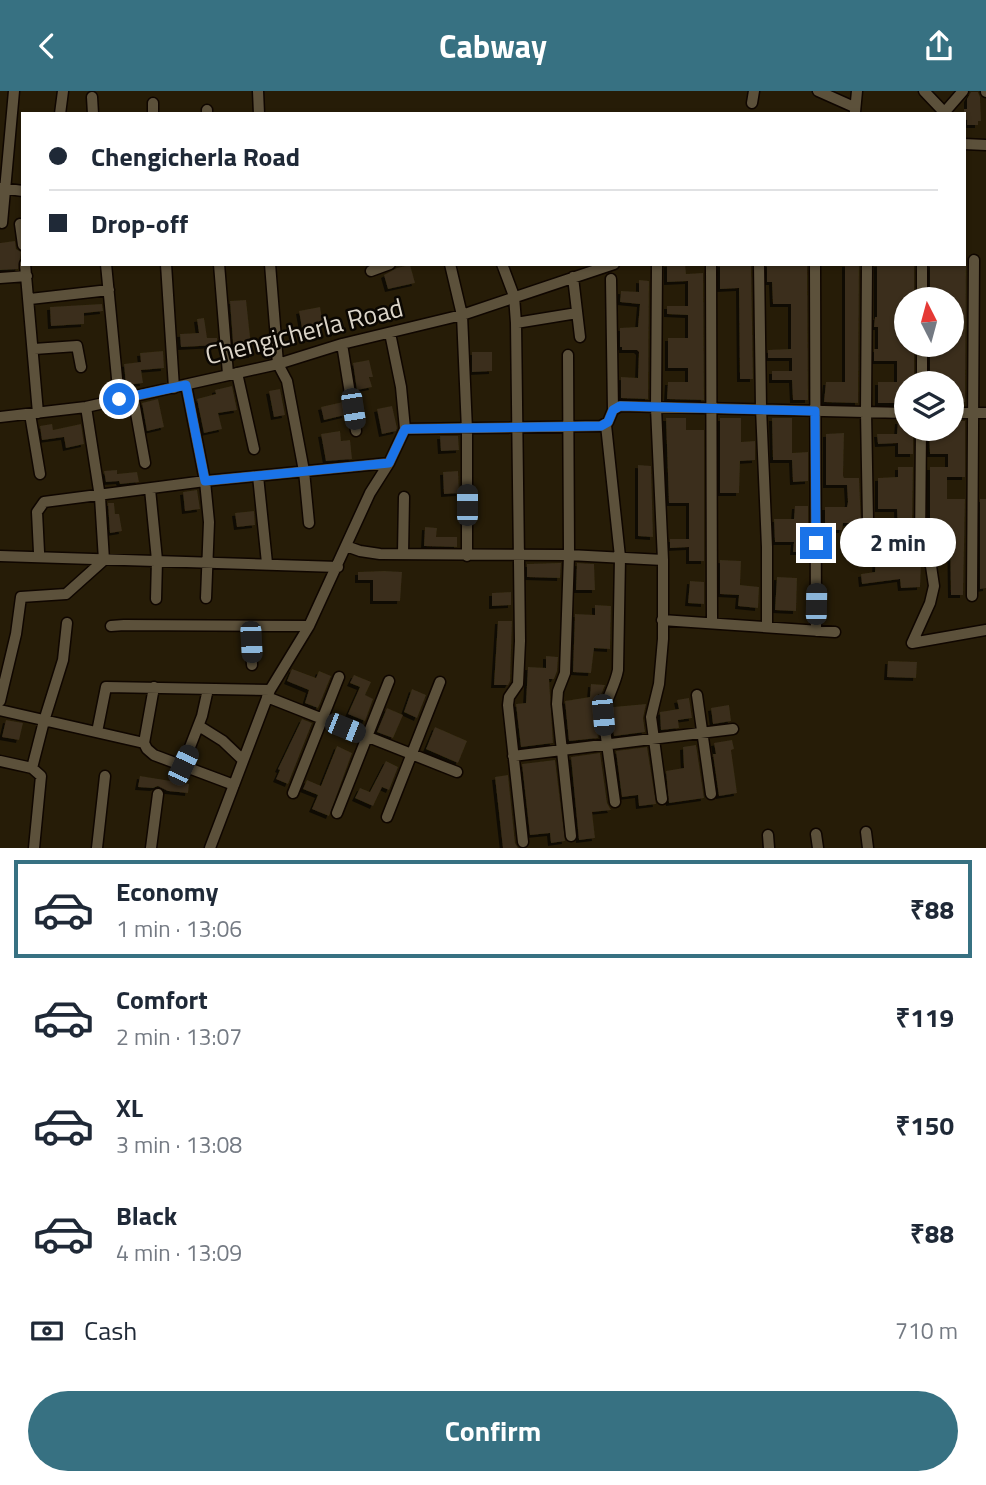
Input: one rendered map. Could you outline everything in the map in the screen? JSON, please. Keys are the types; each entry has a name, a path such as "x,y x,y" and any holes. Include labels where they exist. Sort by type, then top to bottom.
{"street":[{"path":"2,223 2,189 14,91"},
{"path":"60,112 62,91"},
{"path":"258,91 259,112"},
{"path":"752,103 754,91"},
{"path":"818,91 854,111 857,91"},
{"path":"924,91 942,112"},
{"path":"944,112 963,91"},
{"path":"92,97 93,112"},
{"path":"966,144 986,145"},
{"path":"2,189 21,191"},
{"path":"20,224 21,231"},
{"path":"972,596 974,260"},
{"path":"106,266 119,399"},
{"path":"166,266 174,388"},
{"path":"219,266 233,373 254,449"},
{"path":"270,266 278,364 287,381 304,471 309,523"},
{"path":"371,271 385,266"},
{"path":"450,266 462,315 467,430 467,556"},
{"path":"503,266 514,296 516,323 520,628 517,688 508,701 523,842"},
{"name":"Chengicherla Road","path":"0,417 86,407 278,364 342,344 462,315 608,266"},
{"path":"657,266 656,408 663,560 660,671 651,717 662,799"},
{"path":"711,266 712,621"},
{"path":"759,266 761,408 768,547 767,625"},
{"path":"815,266 816,631"},
{"path":"867,266 866,412 869,526 890,529"},
{"path":"922,266 922,287"},
{"path":"0,278 26,270 34,349 34,413 40,474"},
{"path":"573,277 580,337"},
{"path":"611,279 613,410 606,425 620,557 618,670 603,715 615,802"},
{"path":"30,299 109,290"},
{"path":"516,323 577,313"},
{"path":"209,848 269,694 309,626 370,493 389,463 405,429 401,387 390,333"},
{"path":"342,344 356,432"},
{"path":"34,349 77,346 81,367"},
{"path":"568,355 569,555 565,674 558,691 557,704 571,836"},
{"path":"186,385 205,481 209,523 206,599"},
{"path":"133,396 145,463"},
{"path":"613,410 620,406 894,413"},
{"path":"86,407 100,496 104,560"},
{"path":"964,414 986,413"},
{"path":"405,429 569,428 606,425"},
{"path":"921,441 920,548 931,566 934,586 930,603 912,643 986,630"},
{"path":"39,552 37,512 41,505 49,501 205,481 389,463"},
{"path":"258,476 267,563"},
{"path":"150,489 157,561 156,599"},
{"path":"403,554 404,497"},
{"path":"346,545 360,551 403,554 569,555 663,560"},
{"path":"0,556 338,566"},
{"path":"0,701 16,634 21,597 66,594 104,560"},
{"path":"662,619 835,632"},
{"path":"32,768 64,660 66,623"},
{"path":"111,626 309,626"},
{"path":"250,627 252,665"},
{"path":"293,793 339,677"},
{"path":"337,813 389,681"},
{"path":"387,817 440,682"},
{"path":"97,732 106,687 208,689 269,694 323,719 457,772"},
{"path":"154,687 144,743 147,749 155,755 234,785"},
{"path":"183,765 199,726 208,689"},
{"path":"697,695 710,794"},
{"path":"0,710 144,743"},
{"path":"199,726 223,741 243,760"},
{"path":"513,756 733,729"},
{"path":"0,761 32,768 41,776 34,848"},
{"path":"97,848 105,776"},
{"path":"151,848 158,794"},
{"path":"866,832 868,848"},
{"path":"816,834 818,848"},
{"path":"768,835 769,848"}],"building":[{"path":"971,92 978,92 981,121 978,121 978,125 967,125 964,109 967,109 967,99"},
{"path":"15,241 16,249 21,252 18,269 0,270 0,243"},
{"path":"410,266 415,283 388,289 384,275 397,268"},
{"path":"667,266 685,266 686,274 703,273 704,400 667,399 668,382 688,382 688,368 668,368 668,338 688,338 688,315 667,314 667,306 688,306 688,281 667,282"},
{"path":"720,266 751,266 753,379 740,379 739,288 720,289"},
{"path":"767,266 807,266 808,400 793,400 792,380 772,380 772,371 792,371 792,358 768,358 768,350 791,349 791,304 773,304 772,282 767,282"},
{"path":"845,266 859,266 858,403 824,402 826,382 845,382"},
{"path":"877,266 914,266 914,287 894,287 894,357 914,357 914,371 897,371 897,361 874,361 874,349 878,349 875,317"},
{"path":"930,266 966,266 965,402 964,371 930,371 930,357 964,357 964,287 930,287"},
{"path":"639,280 649,281 648,399 621,398 621,377 638,378 639,352 622,350 620,328 638,327 640,304 620,302 621,291 639,292"},
{"path":"246,300 252,355 234,356 230,301"},
{"path":"102,304 103,311 84,313 84,324 51,326 50,307"},
{"path":"320,307 323,325 302,328 299,311"},
{"path":"204,318 207,338 217,338 218,345 181,347 180,334 199,333 197,319"},
{"path":"163,351 164,368 141,370 143,383 126,385 124,364 141,362 140,353"},
{"path":"472,352 492,352 492,371 472,372"},
{"path":"369,360 372,387 357,390 353,363"},
{"path":"878,382 894,382 894,403 878,403"},
{"path":"232,386 237,410 218,413 222,429 204,433 197,399 216,394 215,390"},
{"path":"280,389 285,415 274,417 269,391"},
{"path":"158,399 164,427 147,431 142,403"},
{"path":"343,402 345,415 324,420 321,407"},
{"path":"392,406 396,431 382,434 377,409"},
{"path":"666,418 686,418 686,430 704,430 704,561 689,561 689,547 670,548 670,539 689,539 689,503 669,503"},
{"path":"720,418 741,418 741,442 755,441 755,460 740,461 739,493 720,493"},
{"path":"772,418 792,418 792,453 808,452 808,481 793,482 792,460 773,460"},
{"path":"965,421 965,477 947,477 947,499 965,499 963,595 951,595 950,528 930,528 930,467 948,467 948,454 930,454 929,441 964,441"},
{"path":"52,424 53,430 81,424 84,444 66,448 64,437 42,440 40,426"},
{"path":"340,431 341,441 350,440 352,459 326,461 321,434"},
{"path":"844,433 843,476 859,478 861,523 843,523 842,530 825,530 825,507 847,507 848,502 847,485 826,485 826,434"},
{"path":"877,434 894,434 894,441 913,441 913,454 898,454 898,443 878,444"},
{"path":"440,436 458,436 459,450 441,451"},
{"path":"638,465 651,466 653,537 638,536"},
{"path":"898,467 913,467 912,530 898,530 897,509 878,509 878,478 898,477"},
{"path":"117,470 117,474 137,472 139,482 106,482 104,471"},
{"path":"458,471 459,493 444,494 443,472"},
{"path":"197,490 200,509 185,511 183,492"},
{"path":"980,499 986,499 986,588 980,589"},
{"path":"108,503 114,503 122,531 110,533"},
{"path":"795,506 808,506 808,552 793,552 794,542 775,542 774,519 794,519"},
{"path":"254,511 255,525 237,527 235,513"},
{"path":"425,527 437,528 436,537 457,537 457,547 424,546"},
{"path":"876,554 893,555 892,566 921,564 920,587 901,588 900,579 862,584 861,574 875,572"},
{"path":"720,560 741,561 740,585 759,587 758,608 738,606 739,595 720,594"},
{"path":"561,563 560,578 527,577 527,564"},
{"path":"577,563 594,564 595,590 576,590"},
{"path":"358,572 402,572 400,601 373,601 373,580 358,580"},
{"path":"777,577 797,578 796,611 775,610"},
{"path":"690,581 704,582 704,604 688,603"},
{"path":"511,592 511,605 492,606 492,593"},
{"path":"595,605 611,606 610,649 594,648 591,673 573,672 575,614 595,615"},
{"path":"498,621 512,621 508,685 494,685"},
{"path":"546,656 558,657 554,679 549,679 553,743 521,747 516,704 526,703 528,667 546,668"},
{"path":"888,661 917,662 916,678 887,677"},
{"path":"292,669 316,678 319,671 331,676 318,708 305,703 309,690 287,681"},
{"path":"354,675 371,682 365,695 373,699 365,721 348,714 360,687 350,683"},
{"path":"591,684 605,685 601,695 598,694 595,716 598,738 569,741 565,701 590,697"},
{"path":"412,689 426,695 417,718 404,712"},
{"path":"689,698 692,718 678,720 679,728 661,730 660,712 679,709 677,700"},
{"path":"646,704 643,718 645,732 614,736 611,715 613,707"},
{"path":"729,705 731,721 713,724 711,708"},
{"path":"387,708 403,715 393,738 377,732"},
{"path":"302,719 312,723 288,784 276,779 280,770 278,769"},
{"path":"6,720 23,723 19,740 2,737"},
{"path":"435,727 467,741 458,763 426,749"},
{"path":"732,740 737,793 719,796 714,743"},
{"path":"696,745 704,798 669,803 666,771 684,768 683,747"},
{"path":"337,746 352,753 329,816 312,809 318,795 303,789 307,780 321,786"},
{"path":"647,747 656,804 639,806 638,795 622,797 616,751"},
{"path":"600,753 607,803 611,810 592,812 595,838 579,840 571,757"},
{"path":"555,760 565,841 551,843 550,833 530,835 522,764"},
{"path":"386,761 398,767 389,790 382,787 373,806 355,798 360,788 370,792"},
{"path":"508,775 515,843 518,848 503,848 495,777"},
{"path":"140,776 189,784 188,793 168,791 158,786 138,787"}],"route":[{"path":"119,399 186,385 205,481 389,463 405,429 601,426 606,425 613,410 620,406 815,411 816,543"}]}
